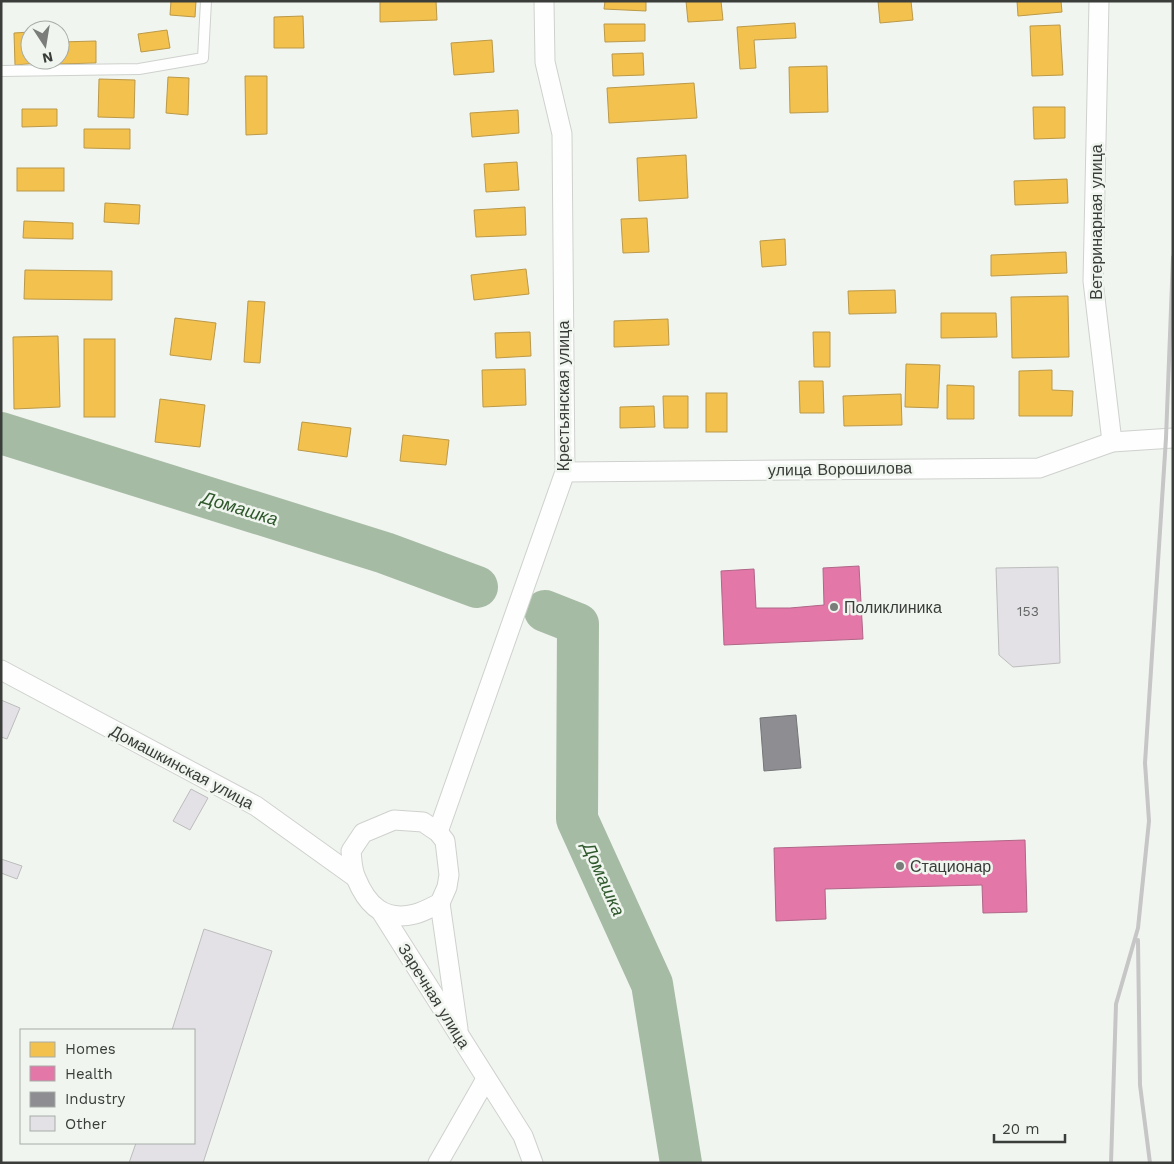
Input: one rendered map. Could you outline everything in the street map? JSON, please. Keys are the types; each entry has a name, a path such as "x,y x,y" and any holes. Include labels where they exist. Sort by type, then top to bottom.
{"street":[{"name":"Крестьянская улица","path":"438,832 565,472 562,134 545,62 544,1"},
{"name":"Ветеринарная улица","path":"1099,1 1093,282 1112,442"},
{"name":"улица Ворошилова","path":"565,472 1039,468 1112,442 1173,438"},
{"name":"Домашкинская улица","path":"1,670 256,806 355,877"},
{"path":"440,903 415,914 398,917 382,913 368,901 355,877 351,851 363,833 394,820 423,822 438,832 445,841 449,875 447,887 440,903 459,1035"},
{"name":"Заречная улица","path":"382,913 523,1136 533,1163"},
{"path":"438,1163 486,1079"}],"lane":[{"path":"1,71 139,69 202,58 206,1"}],"building: Homes":[{"path":"171,1 196,1 195,17 170,15"},
{"path":"380,1 436,1 437,20 380,22"},
{"path":"605,1 646,1 646,11 604,9"},
{"path":"686,1 721,1 723,20 688,22"},
{"path":"878,1 911,1 913,20 880,23"},
{"path":"1017,1 1061,1 1062,12 1018,16"},
{"path":"303,16 304,48 274,48 274,17"},
{"path":"795,23 796,38 754,40 756,68 740,69 737,27"},
{"path":"604,24 645,24 645,41 605,42"},
{"path":"1060,25 1063,75 1032,76 1030,26"},
{"path":"167,30 170,48 141,52 138,34"},
{"path":"14,33 20,33 20,65 15,65"},
{"path":"492,40 494,72 454,75 451,43"},
{"path":"96,41 96,63 70,64 70,42"},
{"path":"643,53 644,75 613,76 612,54"},
{"path":"827,66 828,112 790,113 789,67"},
{"path":"245,76 267,76 267,134 246,135"},
{"path":"168,77 189,78 188,115 166,113"},
{"path":"99,79 135,80 134,118 98,117"},
{"path":"694,83 697,118 609,123 607,88"},
{"path":"1033,107 1065,107 1065,138 1034,139"},
{"path":"22,109 57,109 57,126 22,127"},
{"path":"518,110 519,133 472,137 470,113"},
{"path":"84,129 130,129 130,149 84,148"},
{"path":"686,155 688,198 639,201 637,158"},
{"path":"517,162 519,190 486,192 484,164"},
{"path":"17,168 64,168 64,191 17,191"},
{"path":"1067,179 1068,203 1015,205 1014,181"},
{"path":"105,203 140,205 139,224 104,222"},
{"path":"525,207 526,235 476,237 474,210"},
{"path":"647,218 649,252 623,253 621,219"},
{"path":"24,221 73,223 73,239 23,238"},
{"path":"785,239 786,265 762,267 760,241"},
{"path":"1066,252 1067,273 991,276 991,255"},
{"path":"526,269 529,294 474,300 471,275"},
{"path":"25,270 112,271 112,300 24,299"},
{"path":"895,290 896,313 849,314 848,291"},
{"path":"1068,296 1069,357 1012,358 1011,297"},
{"path":"248,301 265,302 260,363 244,362"},
{"path":"941,313 996,313 997,337 941,338"},
{"path":"175,318 216,323 211,360 170,355"},
{"path":"668,319 669,345 614,347 614,321"},
{"path":"530,332 531,356 496,358 495,333"},
{"path":"813,332 830,332 830,367 814,367"},
{"path":"58,336 60,407 14,409 13,337"},
{"path":"84,339 115,339 115,417 84,417"},
{"path":"906,364 940,365 938,408 905,407"},
{"path":"525,369 526,405 483,407 482,370"},
{"path":"1052,370 1052,390 1073,391 1072,416 1019,416 1019,371"},
{"path":"799,381 823,381 824,413 800,413"},
{"path":"947,385 974,386 974,419 947,419"},
{"path":"706,393 727,393 727,432 706,432"},
{"path":"901,394 902,425 844,426 843,396"},
{"path":"663,396 688,396 688,428 664,428"},
{"path":"160,399 205,405 200,447 155,442"},
{"path":"654,406 655,427 620,428 620,407"},
{"path":"302,422 351,428 347,457 298,450"},
{"path":"403,435 449,440 446,465 400,461"}],"building: Health":[{"name":"Поликлиника","path":"859,566 863,639 724,645 721,571 754,569 756,608 790,608 824,605 823,568"},
{"name":"Стационар","path":"1025,840 1027,912 983,913 982,885 825,889 826,919 776,921 774,848"}],"building: Industry":[{"path":"796,715 801,768 764,771 760,718"}],"building: Other":[{"path":"1058,567 1060,663 1013,667 999,655 996,568"},
{"path":"1,700 20,708 7,739 1,737"},
{"path":"191,789 208,798 190,830 173,821"},
{"path":"1,859 22,866 17,879 1,873"},
{"path":"204,929 272,951 203,1163 129,1163 136,1144 195,1144 195,1029 172,1029"}],"waterway":[{"name":"Домашка","path":"1,433 385,553 477,587"},
{"name":"Домашка","path":"545,611 578,624 577,819 652,984 681,1163"}],"railway":[{"path":"1111,1163 1116,1004 1138,928 1149,821 1145,763 1166,438 1173,257"},
{"path":"1138,940 1140,1085 1150,1163"}],"place":[{"name":"Поликлиника","path":"834,607"},
{"name":"Стационар","path":"900,866"}]}
